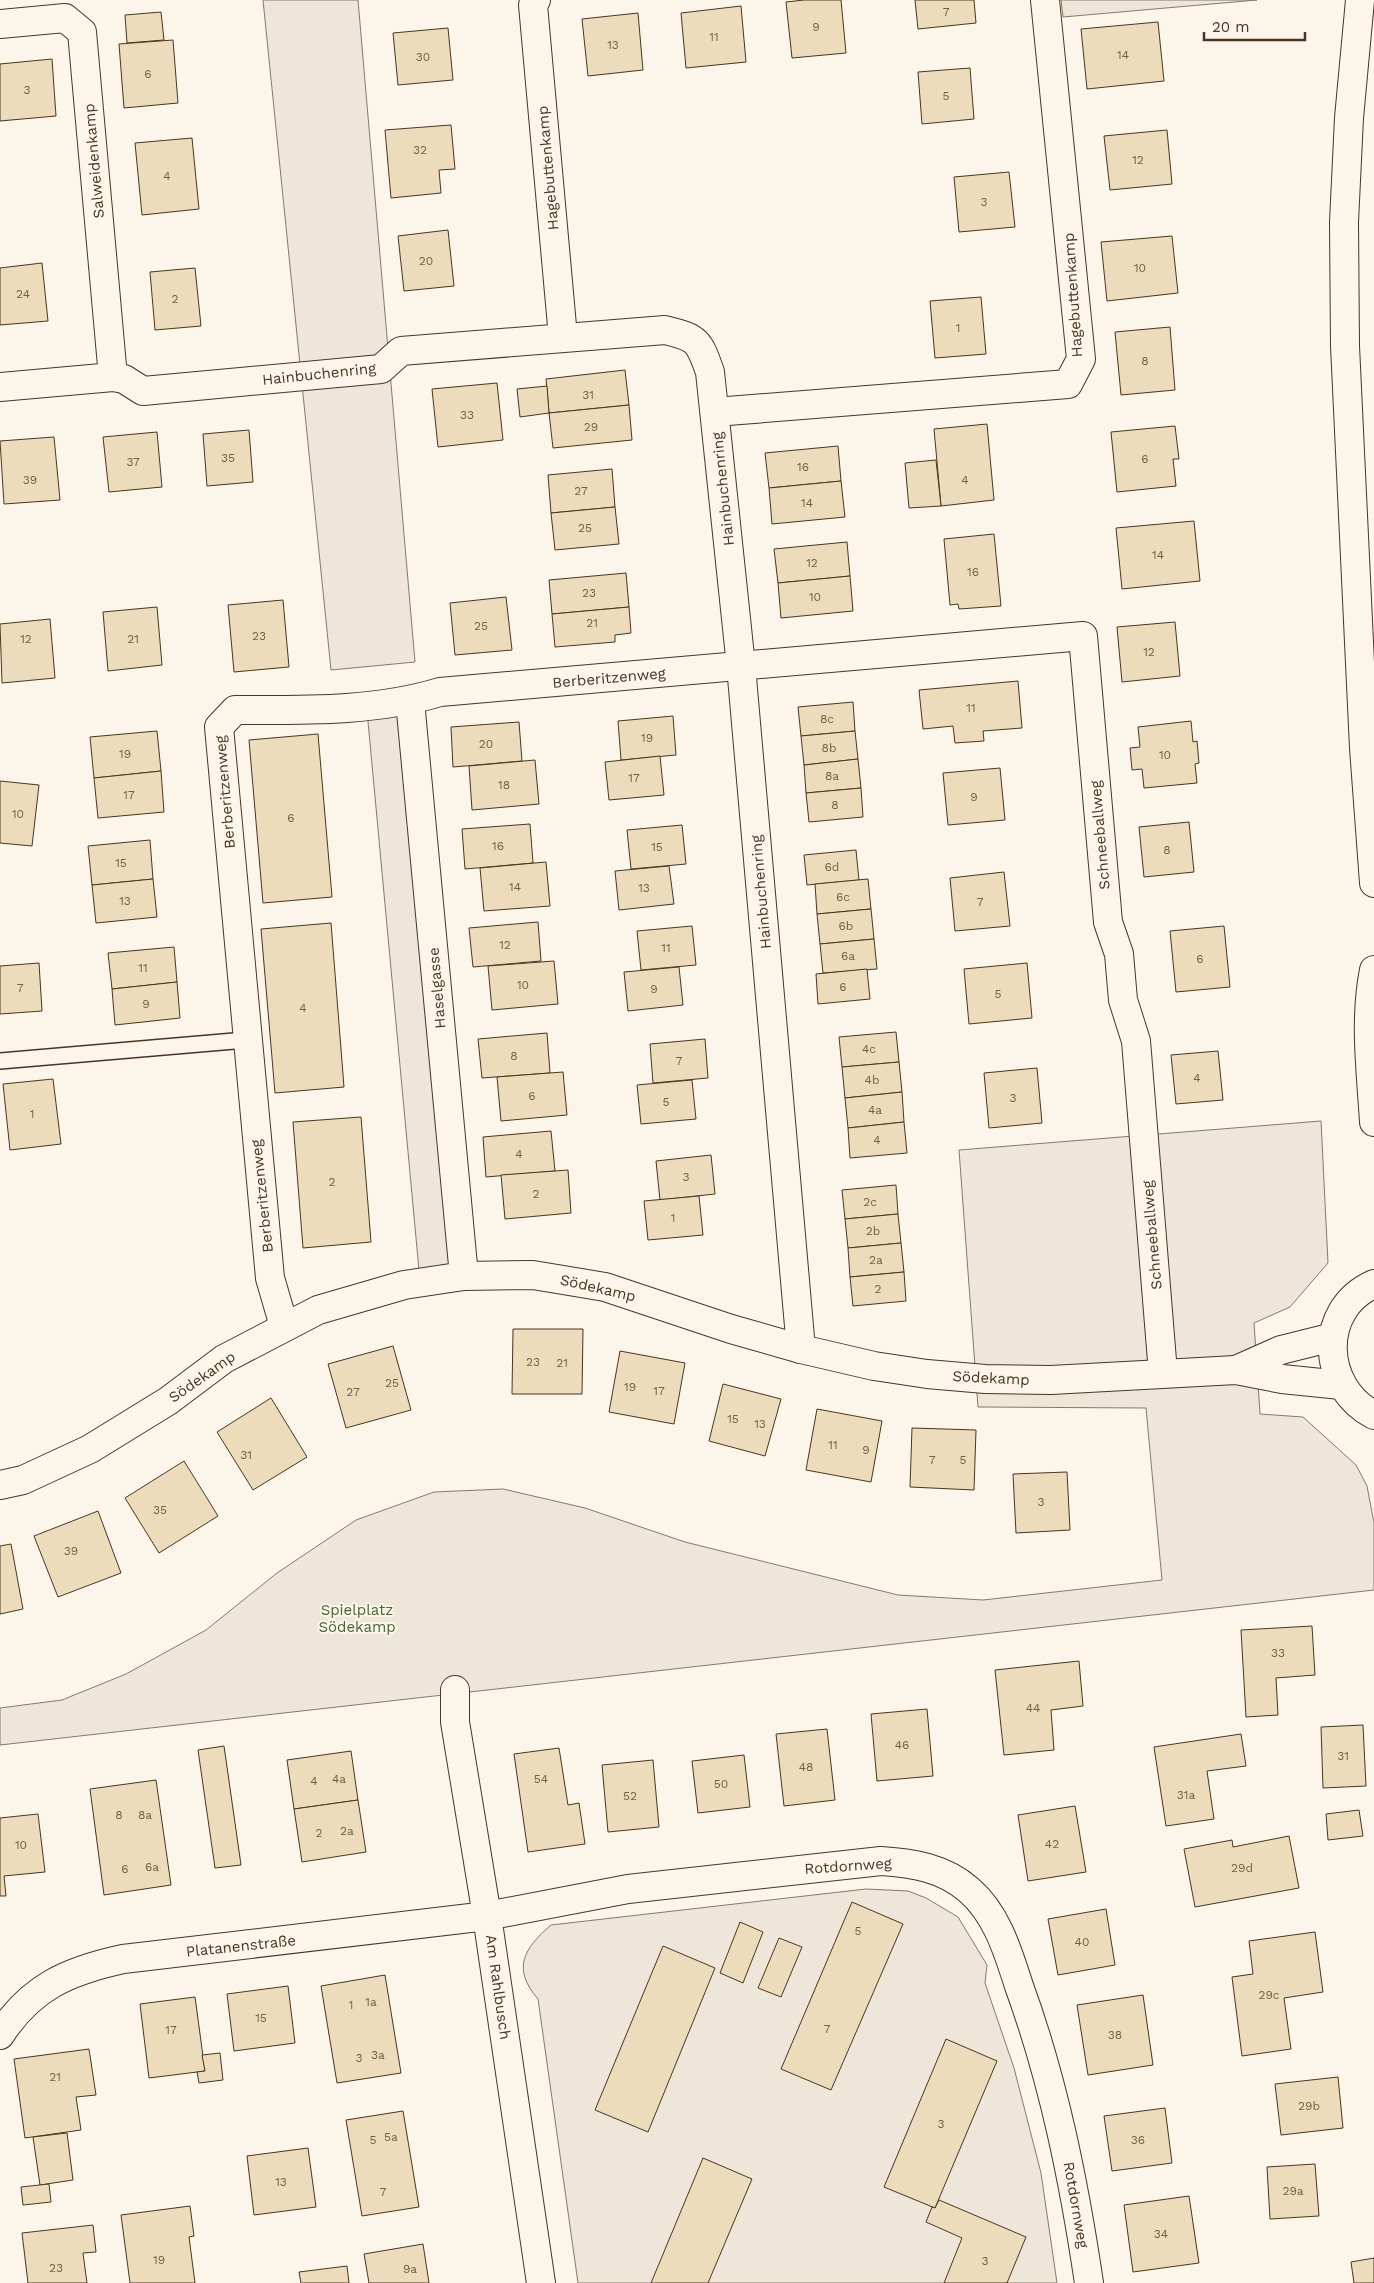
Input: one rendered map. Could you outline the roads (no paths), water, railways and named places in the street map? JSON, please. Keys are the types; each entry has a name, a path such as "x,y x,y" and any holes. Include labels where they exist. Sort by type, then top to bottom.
{"street":[{"name":"Hagebuttenkamp","path":"536,0 533,5 564,337"},
{"name":"Hagebuttenkamp","path":"715,412 1068,384 1081,359 1045,0"},
{"path":"1360,0 1349,118 1344,231 1344,346 1364,748 1374,883"},
{"name":"Salweidenkamp","path":"0,24 65,18 82,32 113,377"},
{"name":"Hainbuchenring","path":"0,387 113,377 124,379 143,391 380,369 401,351 665,330 691,336 702,349 710,372 715,412 741,666 800,1350"},
{"name":"Schneeballweg","path":"741,666 1083,636 1108,922 1119,954 1123,1000 1136,1041 1163,1374"},
{"name":"Berberitzenweg","path":"284,1326 270,1278 246,1040 219,727 235,710 320,710 410,701 440,692 741,666"},
{"name":"Haselgasse","path":"410,701 464,1276"},
{"path":"1374,970 1369,994 1374,1122"},
{"name":"Södekamp","path":"0,1485 23,1480 90,1448 168,1401 224,1359 284,1326 318,1310 357,1297 404,1285 464,1276 533,1275 604,1287 800,1350 874,1366 985,1379 1050,1380 1236,1370 1282,1379 1341,1384"},
{"path":"1372,1278 1346,1307 1338,1321 1333,1336 1335,1369 1341,1384 1360,1407 1374,1415"},
{"name":"Södekamp","path":"1236,1370 1281,1350 1333,1336"},
{"name":"Am Rahlbusch","path":"455,1690 455,1722 487,1916 541,2283"},
{"name":"Rotdornweg","path":"487,1916 628,1889 864,1862 913,1863 942,1873 969,1890 989,1912 1004,1940 1037,2036 1058,2116 1076,2195 1089,2283"},
{"name":"Platanenstraße","path":"4,2021 33,1996 61,1977 89,1966 106,1962 487,1916"}],"lane":[{"path":"0,1062 246,1040"}],"park label":[{"name":"Spielplatz Södekamp","path":"357,1618"}]}
